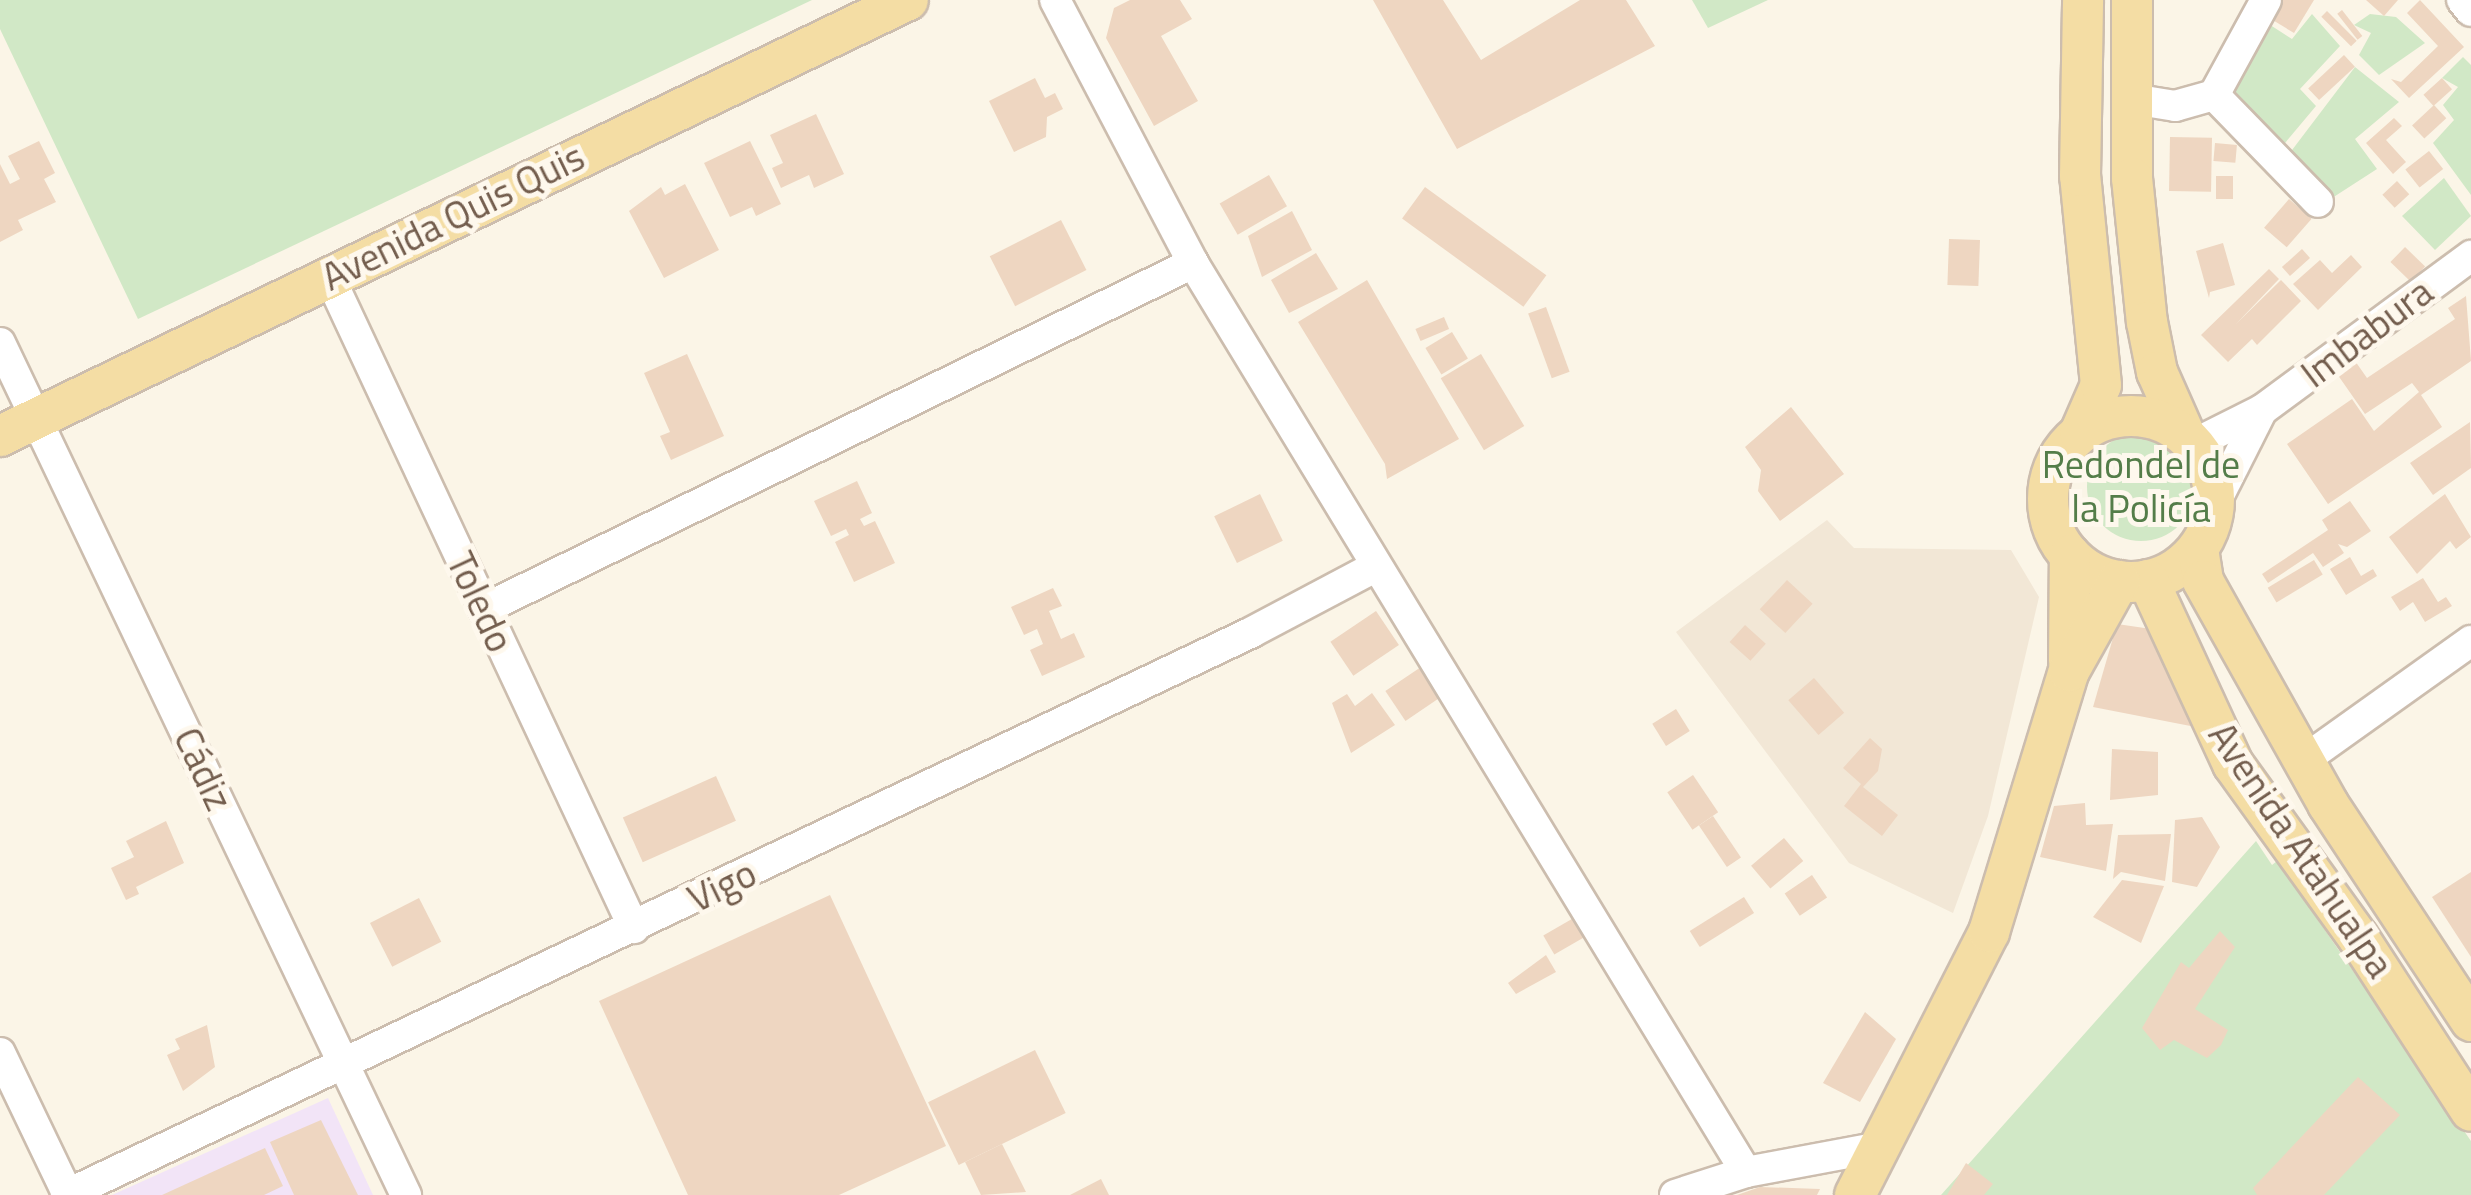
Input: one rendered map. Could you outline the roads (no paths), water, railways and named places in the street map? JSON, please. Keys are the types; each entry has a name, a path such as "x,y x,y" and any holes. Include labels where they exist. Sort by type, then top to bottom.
{"main road":[{"name":"Avenida Quis Quis","path":"0,436 908,0"},
{"path":"2082,0 2080,176 2100,384 2080,433 2061,453 2048,492 2054,532 2070,555 2134,581"},
{"path":"2068,670 2134,581 2198,548 2215,504 2213,479 2157,372 2147,322 2132,100 2132,0"},
{"path":"2080,433 2131,416 2189,439"},
{"name":"Avenida Atahualpa","path":"2198,548 2203,581 2304,760 2471,1020"},
{"path":"1863,1191 1880,1147 1989,932 2068,670 2070,555"},
{"name":"Avenida Atahualpa","path":"2134,581 2233,764 2358,937 2471,1111"}],"street":[{"path":"1056,0 1193,263 1373,568 1746,1172"},
{"path":"2132,100 2175,106 2214,94 2266,0"},
{"path":"2462,0 2471,11"},
{"path":"2214,94 2318,202"},
{"name":"Imbabura","path":"2189,439 2262,410 2471,256"},
{"path":"484,609 1193,263"},
{"name":"Toledo","path":"329,276 634,928"},
{"name":"Cádiz","path":"0,343 406,1195"},
{"name":"Imbabura","path":"2215,504 2262,410"},
{"name":"Vigo","path":"67,1195 634,928 1373,568"},
{"path":"2304,760 2471,641"},
{"path":"0,1053 67,1195"},
{"path":"1675,1195 1746,1172 1880,1147"}],"park label":[{"name":"Redondel de la Policía","path":"2141,487"}]}
